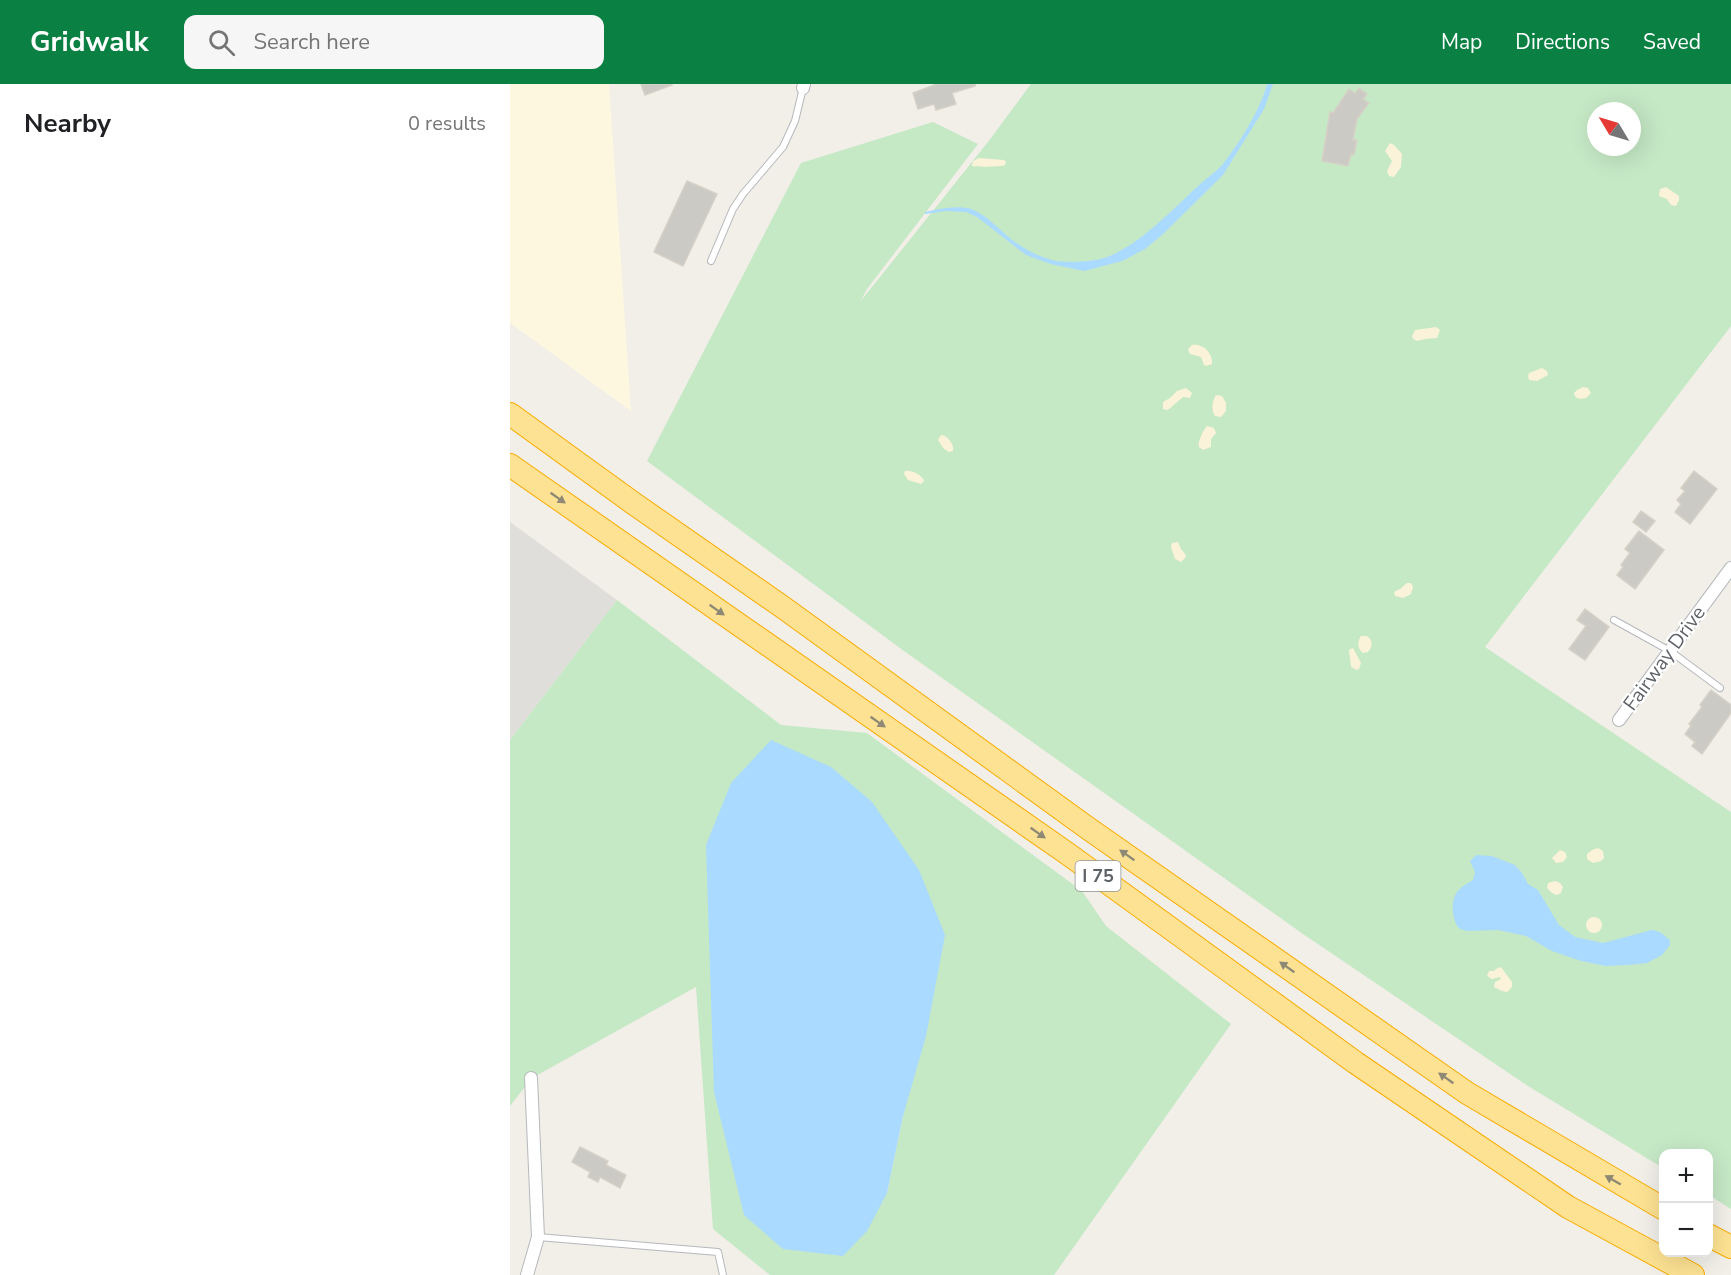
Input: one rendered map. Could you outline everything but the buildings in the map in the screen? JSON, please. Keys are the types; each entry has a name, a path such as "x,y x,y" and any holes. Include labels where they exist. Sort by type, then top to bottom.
{"highway":[{"name":"I 75","path":"510,414 784,608 1089,829 1467,1093 1659,1206"},
{"name":"I 75","path":"510,465 1068,854 1374,1076 1568,1207 1693,1275"},
{"path":"1713,1237 1731,1247"}],"street":[{"name":"Fairway Drive","path":"1618,720 1731,568"},
{"path":"527,1275 538,1237 531,1078"}],"lane":[{"path":"711,261 733,209 742,194 783,147 795,121 803,86"},
{"path":"1614,620 1670,651 1720,688"},
{"path":"538,1237 718,1252 723,1275"}],"shaded area":[{"path":"510,84 609,84 631,411 510,323"},
{"path":"510,522 617,600 510,740"}],"green space":[{"path":"1031,84 1731,84 1731,326 1485,647 1731,812 1731,1209 1713,1198 1713,1149 1659,1149 1659,1166 1528,1086 1303,934 904,651 647,461 801,163 933,122 978,144 867,289 860,302 988,142"},
{"path":"617,600 781,725 867,733 1082,891 1106,926 1231,1024 1054,1275 770,1275 713,1229 696,987 532,1078 510,1106 510,740","holes":["712,1049 903,1116 887,1193"]}],"sand":[{"path":"1390,143 1402,154 1401,167 1394,177 1389,176 1387,171 1392,161 1385,151"},
{"path":"979,158 1006,162 1005,165 999,166 972,166 973,161"},
{"path":"1666,187 1679,196 1676,206 1659,196 1660,189"},
{"path":"1436,327 1440,330 1437,338 1417,341 1413,339 1415,330"},
{"path":"1192,345 1206,350 1211,356 1212,364 1206,366 1201,357 1190,354 1188,349"},
{"path":"1542,368 1547,371 1548,375 1537,381 1529,380 1529,373"},
{"path":"1583,387 1588,388 1591,393 1586,398 1577,398 1574,393"},
{"path":"1186,388 1192,393 1190,398 1183,397 1169,409 1163,409 1163,402 1177,391"},
{"path":"1216,395 1222,396 1226,403 1226,411 1221,417 1215,416 1213,411"},
{"path":"1207,426 1214,428 1216,433 1211,439 1211,447 1203,450 1199,447 1199,442"},
{"path":"941,435 950,441 953,451 949,452 944,449 938,440"},
{"path":"905,471 916,473 924,481 921,484 908,480 904,474"},
{"path":"1178,542 1186,555 1181,562 1175,559 1171,547 1172,543"},
{"path":"1407,583 1411,583 1413,587 1411,594 1403,598 1395,596 1394,592"},
{"path":"1361,636 1367,636 1370,639 1371,646 1368,652 1363,653 1359,647"},
{"path":"1353,648 1361,663 1357,670 1351,667 1349,650"},
{"path":"1598,848 1603,851 1604,858 1593,863 1587,859 1587,854"},
{"path":"1560,850 1565,852 1567,857 1563,862 1556,863 1552,858"},
{"path":"1555,881 1563,887 1561,893 1557,895 1547,888 1548,883"},
{"path":"1591,917 1597,917 1602,925 1600,931 1591,933 1586,928 1586,922"},
{"path":"1501,967 1512,982 1512,987 1507,992 1494,987 1495,982 1501,979 1500,977 1492,979 1487,976 1489,971"}],"water":[{"path":"1267,84 1273,84 1264,109 1223,175 1162,235 1145,249 1122,261 1084,271 1051,264 1026,255 977,217 966,212 946,211 925,214 925,212 948,208 971,209 985,216 1022,247 1056,261 1084,262 1110,256 1145,234 1223,164 1249,126"},
{"path":"771,740 831,767 872,802 919,870 945,935 926,1036 903,1116 887,1193 867,1231 843,1256 783,1249 744,1215 714,1092 706,845 731,783"},
{"path":"1476,855 1492,856 1515,865 1528,884 1538,890 1559,925 1575,937 1603,943 1652,930 1664,935 1670,941 1670,945 1662,955 1647,963 1606,966 1581,961 1552,951 1526,936 1498,930 1467,931 1460,929 1454,917 1453,901 1459,890 1473,880 1475,872 1470,861"}]}
